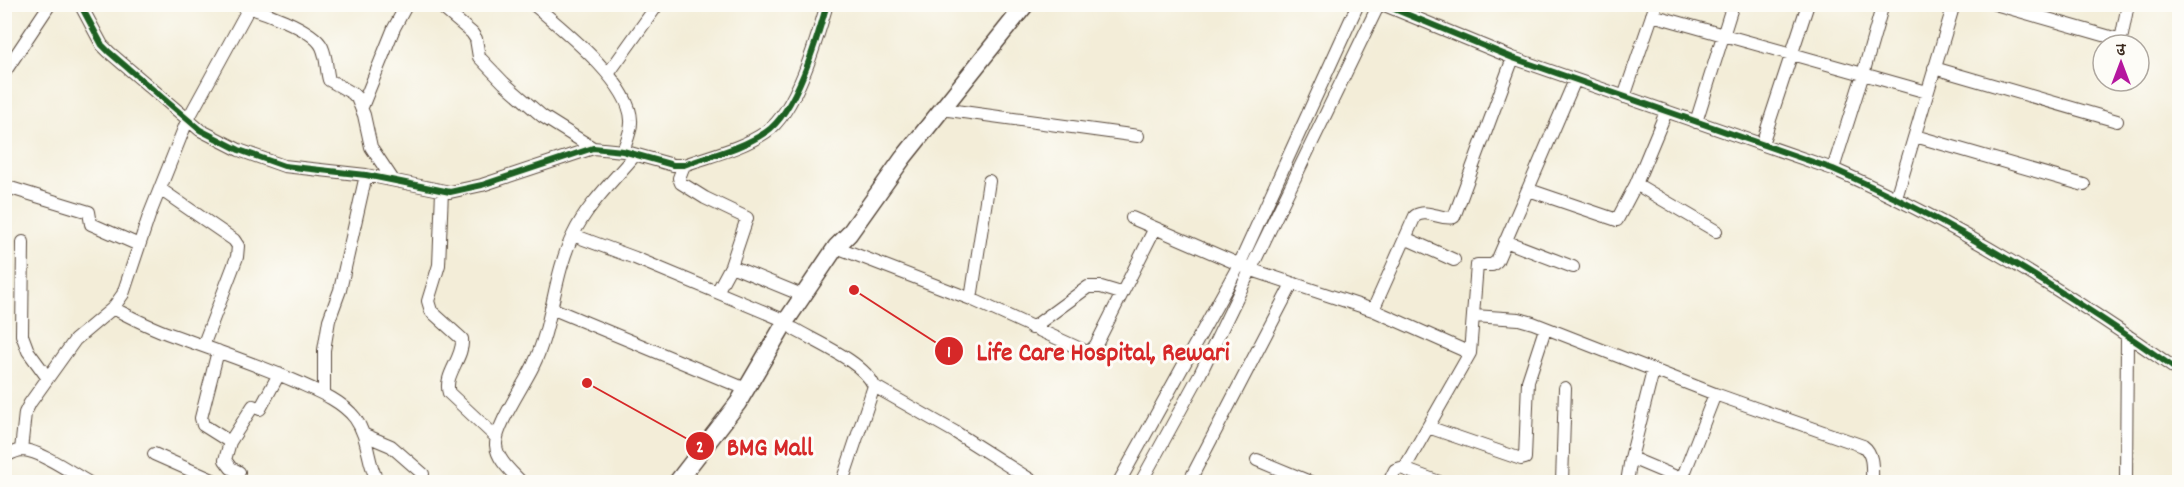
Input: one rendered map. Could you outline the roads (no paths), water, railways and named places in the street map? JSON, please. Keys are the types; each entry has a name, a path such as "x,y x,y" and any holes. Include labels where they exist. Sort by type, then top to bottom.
{"main road":[{"path":"677,483 725,422 849,234 903,158 1026,4"},
{"path":"690,483 744,414 790,325 802,295 841,249"}],"street":[{"path":"4,73 50,4"},
{"path":"80,4 102,45 187,121 219,141 278,164 366,175 442,191 471,188 593,148"},
{"path":"362,107 394,28 407,4"},
{"path":"438,4 472,33 476,39 479,57 504,83 542,116 593,148 629,153 674,165 684,165 752,141 777,123 797,89 828,4"},
{"path":"521,483 498,454 497,438 537,357 567,249 588,211 629,153 632,122 619,89 608,74 580,45 533,4"},
{"path":"608,74 658,4"},
{"path":"1119,483 1239,265 1358,4"},
{"path":"1141,483 1200,374 1252,270 1380,4 1513,58 1833,169 1896,198 1984,247 2127,335 2180,372"},
{"path":"1696,122 1733,4"},
{"path":"1762,144 1808,4"},
{"path":"1833,169 1882,4"},
{"path":"1896,198 1954,4"},
{"path":"1995,4 2023,8 2107,37 2119,38 2122,35 2128,4"},
{"path":"21,450 28,406 75,340 113,308 123,294 139,245 187,121 246,6 314,37 324,55 329,80 352,93 362,107 371,147 393,180"},
{"path":"1624,97 1654,10 1724,36 1927,92"},
{"path":"1373,310 1415,216 1424,212 1451,219 1454,217 1513,58"},
{"path":"1934,68 2117,121"},
{"path":"1404,469 1470,353 1477,264 1495,263 1529,190 1575,80"},
{"path":"941,109 1138,136"},
{"path":"1529,190 1614,221 1620,217 1636,184 1666,112"},
{"path":"1915,136 2084,185"},
{"path":"684,165 679,178 681,183 705,198 747,218 731,266 717,292"},
{"path":"324,394 324,350 329,320 340,290 366,175"},
{"path":"971,298 989,181"},
{"path":"1636,184 1716,231"},
{"path":"4,186 89,212 91,224 139,245"},
{"path":"160,189 234,240 238,246 237,257 203,346"},
{"path":"442,191 439,264 428,301 429,306 431,311 462,339 461,350 448,384 449,393 497,438"},
{"path":"1132,218 1239,265 1373,310 1470,353"},
{"path":"841,249 971,298 1079,350 1090,351 1096,345 1155,228"},
{"path":"573,235 717,292 790,325 866,372 874,386 955,432 1034,483"},
{"path":"1405,238 1454,260"},
{"path":"1505,241 1573,267"},
{"path":"23,242 22,335 28,351 47,377"},
{"path":"731,266 802,295"},
{"path":"1189,483 1292,284"},
{"path":"1032,328 1088,287 1101,286 1121,292"},
{"path":"113,308 153,328 252,362 324,394 347,410 365,435 372,469 378,483"},
{"path":"551,308 746,389"},
{"path":"1474,316 1518,319 1714,394 1863,446 1869,450 1871,457 1872,483"},
{"path":"1428,427 1521,459 1525,458 1528,381 1545,329"},
{"path":"2126,483 2127,335"},
{"path":"218,351 201,418 203,425 230,442"},
{"path":"1627,483 1653,371"},
{"path":"233,483 239,472 231,468 225,460 230,442 253,406 260,409 279,374"},
{"path":"846,482 874,386"},
{"path":"1562,483 1564,388"},
{"path":"1631,458 1686,481 1714,394"},
{"path":"365,435 391,446 423,474"},
{"path":"4,457 21,450 45,458 88,483"},
{"path":"154,454 217,483"},
{"path":"1257,460 1310,483"},
{"path":"1389,483 1398,468 1439,483"}],"place":[{"name":"Life Care Hospital, Rewari","path":"854,290"},
{"name":"BMG Mall","path":"587,383"}]}
